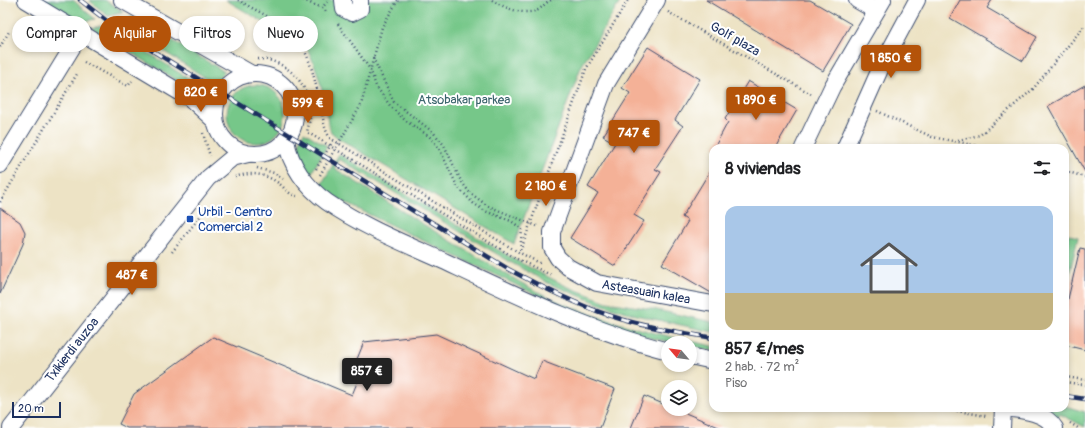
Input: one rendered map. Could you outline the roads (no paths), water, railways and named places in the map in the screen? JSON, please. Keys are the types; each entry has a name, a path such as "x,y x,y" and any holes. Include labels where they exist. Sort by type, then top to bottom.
{"street":[{"path":"26,0 53,16"},
{"path":"122,0 251,66 264,74 276,79 287,88 294,101 296,114 293,128 286,140 275,149 262,154 248,154 235,149 226,142 219,132 215,121 215,110 218,96 226,85 251,66"},
{"path":"343,0 344,9 352,13 360,9 360,0"},
{"path":"805,144 832,87 880,6 856,0"},
{"path":"847,144 864,104 917,0"},
{"name":"Asteasuain kalea","path":"656,2 606,84 552,232 552,248 558,258 568,267 597,283 709,303"},
{"path":"91,39 191,99 215,121"},
{"path":"0,165 69,52"},
{"path":"286,140 293,162 307,184 326,202 360,221 500,288 557,313 605,332 661,349"},
{"name":"Txikierdi auzoa","path":"10,428 208,178 232,158 248,154"},
{"path":"697,358 709,360"},
{"path":"1002,412 1002,428"},
{"path":"1028,412 1041,416 1055,428"}],"railway":[{"path":"80,0 117,29 508,269 572,301 611,316 649,326 709,337"},
{"path":"1069,397 1085,399"}],"place":[{"name":"Urbil - Centro Comercial 2","path":"190,219"}],"park label":[{"name":"Atsobakar parkea","path":"464,100"}]}
